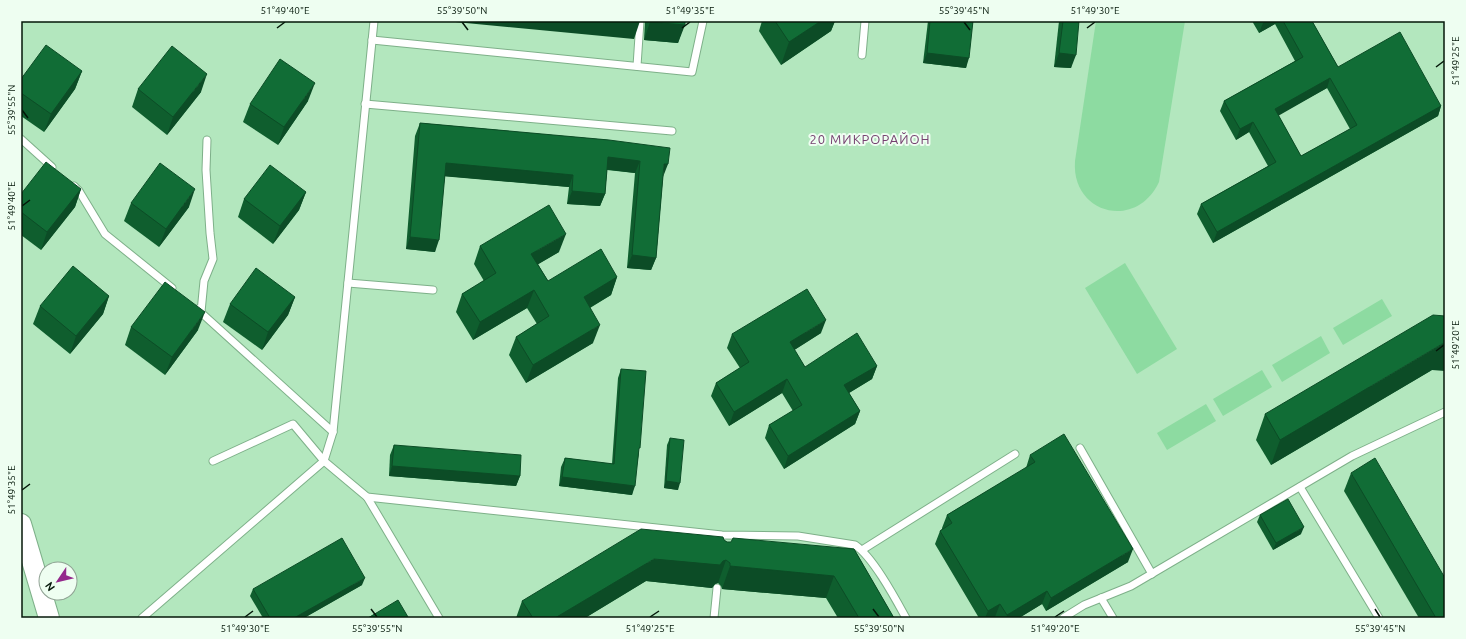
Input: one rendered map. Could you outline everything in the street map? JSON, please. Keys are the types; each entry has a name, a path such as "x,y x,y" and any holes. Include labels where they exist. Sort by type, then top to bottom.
{"main road":[{"path":"21,524 49,618"}],"lane":[{"path":"142,618 324,461 333,432 374,21"},
{"path":"637,66 640,21"},
{"path":"372,40 692,72 703,21"},
{"path":"862,55 865,21"},
{"path":"365,104 672,131"},
{"path":"21,139 56,170"},
{"path":"201,312 204,281 213,259 207,178 207,140"},
{"path":"67,180 79,191 105,234 177,292"},
{"path":"348,283 433,290"},
{"path":"189,302 333,432"},
{"path":"1063,618 1084,605 1131,586 1352,456 1445,412"},
{"path":"213,460 294,424 324,461 367,497 439,618"},
{"path":"1080,448 1152,574"},
{"path":"862,550 1015,454"},
{"path":"1300,487 1379,618"},
{"path":"367,497 722,538 798,536 855,545 862,550 889,588 906,618"},
{"path":"714,618 717,588"},
{"path":"1101,598 1113,618"}],"green space":[{"path":"1096,21 1185,21 1159,182 1149,197 1136,207 1121,211 1107,210 1094,204 1083,194 1077,179 1075,161"},
{"path":"1125,263 1177,349 1137,374 1085,288"},
{"path":"1382,299 1392,316 1343,345 1333,328"},
{"path":"1321,336 1330,353 1282,382 1272,365"},
{"path":"1262,370 1272,387 1223,416 1213,399"},
{"path":"1206,404 1216,421 1167,450 1157,433"}],"building":[{"path":"685,21 685,25 650,22"},
{"path":"775,21 821,21 789,42"},
{"path":"930,21 973,21 969,58 927,53"},
{"path":"1063,21 1079,21 1076,55 1059,53"},
{"path":"1283,21 1312,21 1338,67 1400,32 1441,106 1217,232 1201,204 1276,162 1253,122 1240,129 1224,101 1303,57","holes":["1330,78 1357,125 1301,156 1275,109"]},
{"path":"46,45 82,71 51,114 21,93 21,79"},
{"path":"172,46 207,74 173,117 138,89"},
{"path":"280,59 315,83 284,127 250,104"},
{"path":"420,123 609,140 670,148 668,164 664,164 656,258 632,255 640,161 608,157 605,194 572,191 573,175 446,163 439,240 410,237"},
{"path":"46,162 81,189 47,232 21,212 21,194"},
{"path":"160,163 195,189 166,229 131,203"},
{"path":"270,165 306,192 280,226 244,199"},
{"path":"549,205 566,234 531,254 548,281 601,249 617,277 584,297 600,325 533,365 516,337 549,316 534,290 480,322 462,294 496,273 480,246"},
{"path":"73,266 109,296 76,336 40,306"},
{"path":"256,268 295,297 268,332 230,304"},
{"path":"165,282 205,312 172,357 131,327"},
{"path":"807,289 826,320 790,342 805,367 857,333 877,366 844,385 860,411 788,456 769,425 802,405 787,379 734,412 716,383 749,362 732,334"},
{"path":"1433,315 1445,316 1445,344 1442,344 1280,440 1265,414"},
{"path":"621,369 646,371 640,448 635,486 562,477 565,458 614,464"},
{"path":"1064,434 1133,549 1051,598 1047,591 1007,615 1000,604 988,611 940,531 952,523 947,515 1035,462 1030,455"},
{"path":"670,438 684,440 680,483 666,481"},
{"path":"394,445 521,455 520,476 392,466"},
{"path":"1375,458 1445,578 1445,618 1436,618 1351,473"},
{"path":"1288,499 1304,527 1276,543 1260,515"},
{"path":"641,529 723,537 727,542 731,542 733,538 854,549 894,618 859,618 834,576 730,566 730,563 726,560 720,565 654,559 555,618 533,618 522,601"},
{"path":"342,538 365,578 294,618 270,618 253,589"},
{"path":"398,600 408,617 407,618 368,618"}],"district":[{"name":"20 МИКРОРАЙОН","path":"870,139"}]}
